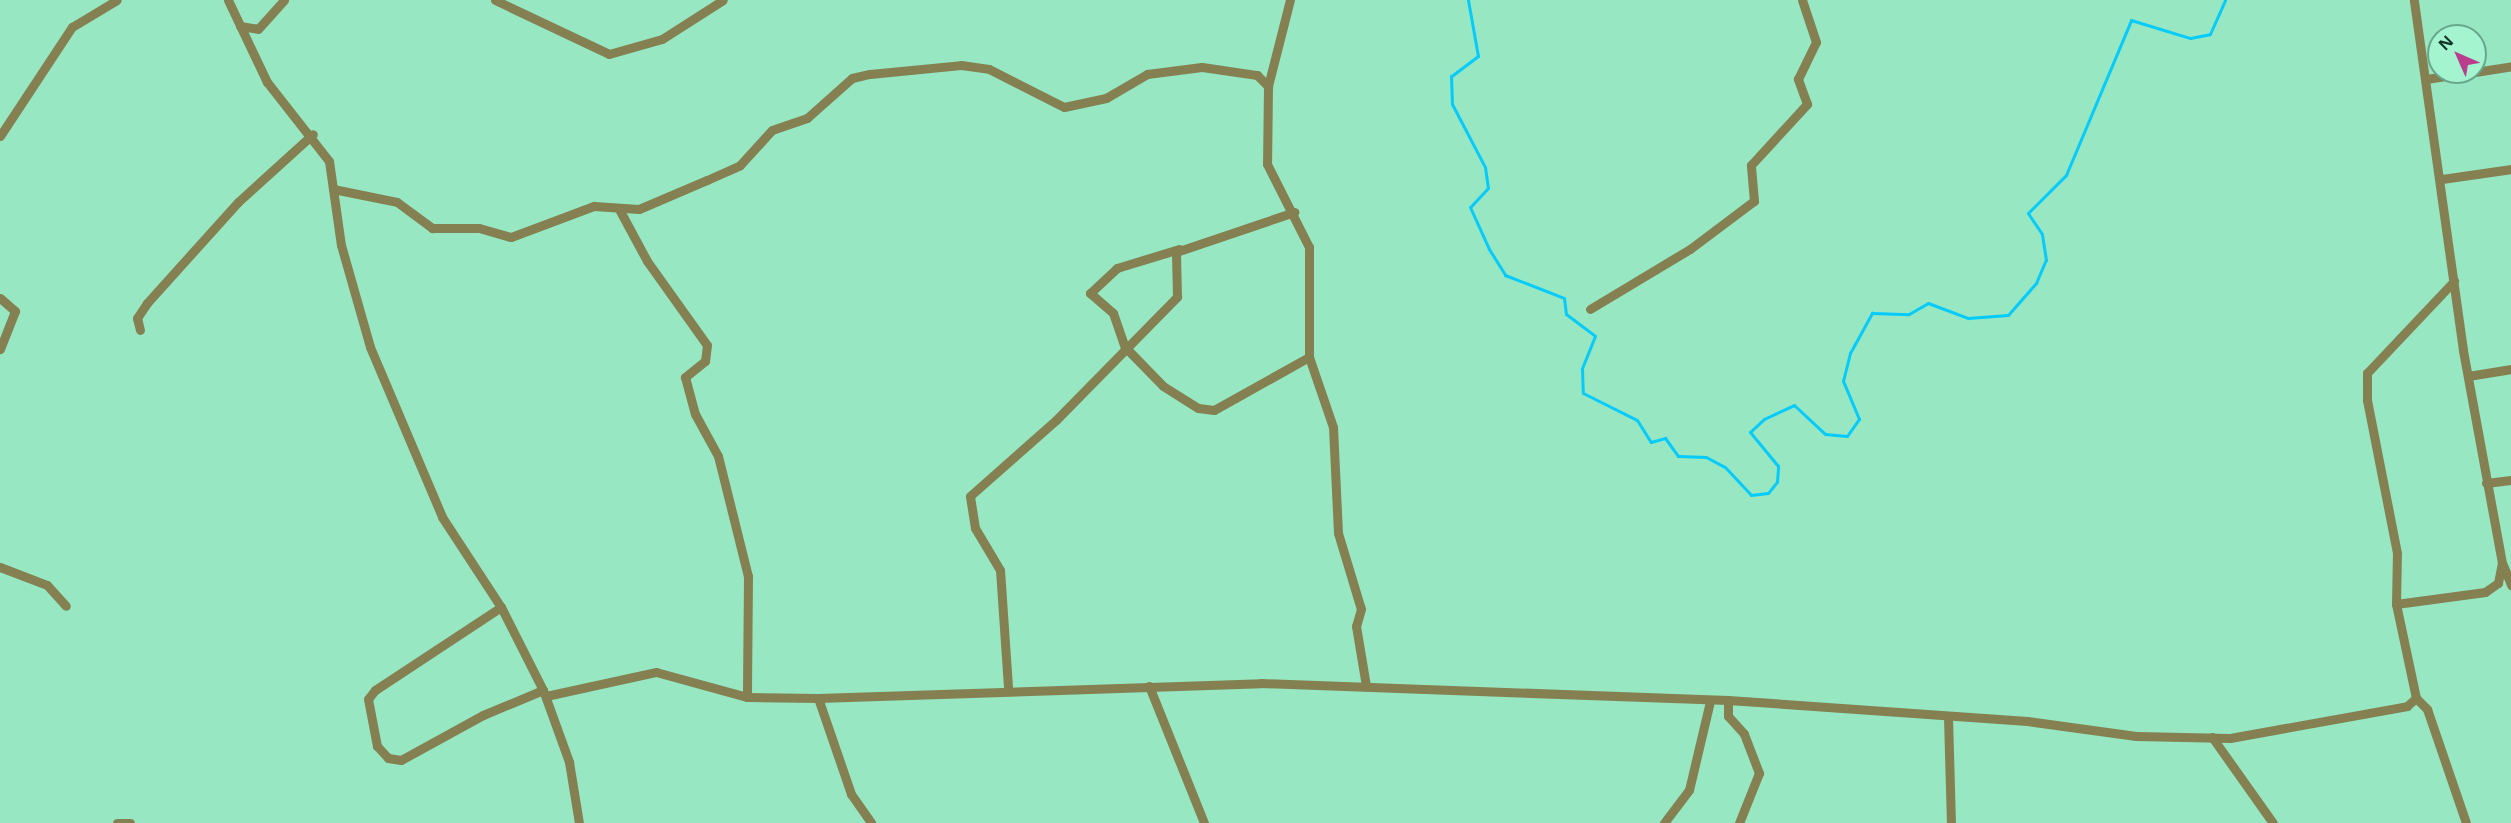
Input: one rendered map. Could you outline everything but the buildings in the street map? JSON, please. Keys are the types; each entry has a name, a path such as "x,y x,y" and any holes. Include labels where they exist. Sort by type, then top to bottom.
{"street":[{"path":"0,136 72,27 117,0"},
{"path":"228,0 267,82 313,134 329,161 341,245 370,347 442,517 501,607 544,693 569,762 579,823"},
{"path":"240,26 258,29 284,0"},
{"path":"495,0 609,54 662,39 723,0"},
{"path":"1290,0 1268,86 1267,165 1294,212 1309,247 1309,357 1333,427 1338,533 1361,609 1356,626 1366,686"},
{"path":"1590,309 1690,249 1754,201 1751,165 1807,105 1798,79 1816,42 1802,0"},
{"path":"2414,0 2442,179 2468,376 2502,563 2511,585"},
{"path":"333,189 397,202 432,228 479,228 511,237 594,206 639,210 740,165 772,130 807,118 852,78 870,74 961,65 989,69 1064,107 1106,98 1147,74 1202,67 1257,75 1268,86"},
{"path":"2487,70 2511,66"},
{"path":"140,330 137,318 147,303 238,202 313,134"},
{"path":"2442,179 2511,169"},
{"path":"620,209 647,261 707,345 705,361 685,377 695,414 718,456 748,576 747,697"},
{"path":"1294,212 1117,268 1090,293 1113,313 1125,347 1163,386 1206,410 1309,357"},
{"path":"1008,687 1000,570 975,528 970,496 1056,420 1125,347 1177,297 1174,255 1179,249"},
{"path":"2454,281 2367,373 2367,400 2397,553 2396,604 2415,698 2427,709 2466,823"},
{"path":"0,298 15,311 0,349"},
{"path":"2468,376 2511,369"},
{"path":"2486,483 2511,480"},
{"path":"2396,604 2485,592 2498,583 2502,563"},
{"path":"0,567 47,585 66,606"},
{"path":"501,607 375,690 368,699 376,746 388,758 401,760 483,715 544,693 656,672 747,697 818,698 1008,687 1366,686 1728,700 2212,737 2298,730 2396,710 2415,698"},
{"path":"1149,686 1204,823"},
{"path":"818,698 851,794 871,823"},
{"path":"1728,700 1728,716 1744,734 1759,773 1739,823"},
{"path":"1664,823 1689,790 1710,701"},
{"path":"1948,717 1951,823"},
{"path":"2212,737 2273,823"},
{"path":"117,823 130,823"}],"waterway":[{"path":"1468,0 1478,56 1451,76 1452,104 1485,167 1488,188 1470,207 1489,249 1505,275 1564,298 1566,314 1595,336 1582,369 1583,393 1637,420 1651,442 1665,438 1678,456 1706,457 1725,467 1751,495 1768,493 1777,482 1778,466 1750,432 1764,419 1794,405 1825,434 1847,436 1859,419 1843,381 1850,353 1872,313 1909,314 1928,303 1968,318 2008,315 2036,283 2046,260 2042,234 2028,213 2066,175 2131,20 2190,38 2210,34 2225,0"}]}
